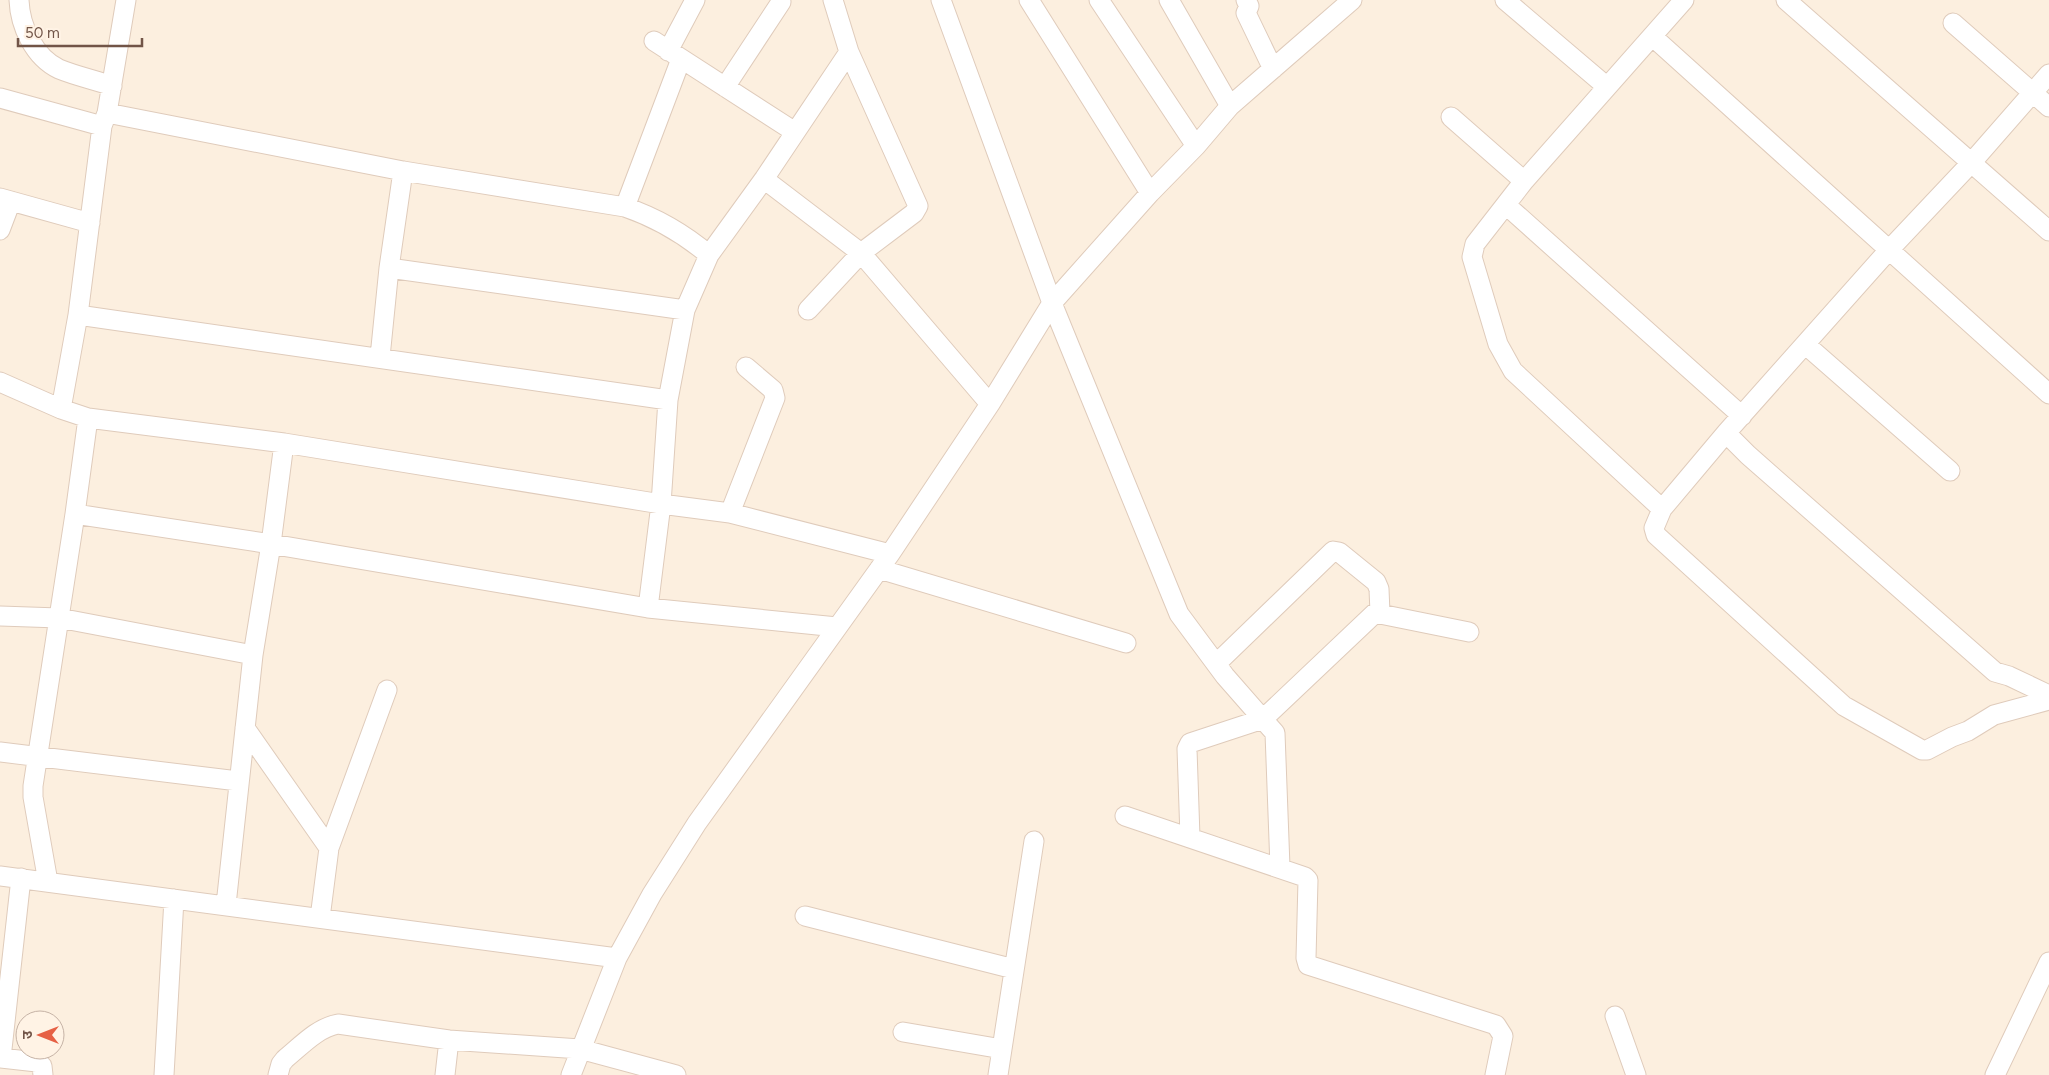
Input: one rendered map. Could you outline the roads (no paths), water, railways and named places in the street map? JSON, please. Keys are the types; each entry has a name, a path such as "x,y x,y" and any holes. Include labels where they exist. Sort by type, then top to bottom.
{"street":[{"path":"20,0 23,24 30,38 48,61 59,68 112,86"},
{"path":"61,409 78,315 105,120 126,0"},
{"path":"625,207 668,50 695,0"},
{"path":"808,310 861,253 914,213 918,206 849,52 833,0"},
{"path":"941,0 1052,303 1179,614 1216,664 1275,733 1280,867"},
{"path":"1029,0 1150,193"},
{"path":"1099,0 1196,146"},
{"path":"1169,0 1230,106"},
{"path":"1246,0 1249,6 1246,13 1273,69"},
{"path":"1505,0 1606,86"},
{"path":"1662,509 1513,371 1502,353 1472,257 1475,244 1524,181 1684,0"},
{"path":"1786,0 2049,231"},
{"path":"570,1075 617,958 652,894 697,823 890,554 990,404 1052,303 1150,193 1196,146 1230,106 1351,1"},
{"path":"725,87 782,2"},
{"path":"1953,23 2049,107"},
{"path":"1653,37 1888,251 2049,394"},
{"path":"668,50 795,132"},
{"path":"648,608 661,504 668,400 685,310 709,254 764,179 849,52"},
{"path":"2049,74 1972,162 1888,251 1726,433 1662,509 1654,528 1656,535 1844,706 1922,750 1928,750 1968,731 1994,715 2049,700"},
{"path":"0,98 105,120 625,207 670,226 709,254"},
{"path":"1451,117 1524,181"},
{"path":"380,357 389,268 403,171"},
{"path":"764,179 861,253 990,404"},
{"path":"0,230 5,200 90,223"},
{"path":"1506,205 1742,416"},
{"path":"389,268 685,310"},
{"path":"78,315 668,400"},
{"path":"1806,345 1950,471"},
{"path":"730,513 775,398 773,390 746,367"},
{"path":"0,382 61,409 88,418 284,443 661,504 730,513 890,554"},
{"path":"48,882 33,797 37,757 88,418"},
{"path":"1726,433 1748,455 1995,672 2009,676 2049,695"},
{"path":"226,905 253,655 271,544 284,443"},
{"path":"75,514 271,544 648,608 837,627"},
{"path":"1216,664 1334,551 1339,552 1376,582 1379,589 1380,613"},
{"path":"879,569 1126,643"},
{"path":"1190,838 1188,746 1192,742 1263,719 1370,615 1380,613 1470,632"},
{"path":"0,616 59,618 253,655"},
{"path":"320,918 329,848 388,690"},
{"path":"245,728 329,848"},
{"path":"0,752 238,781"},
{"path":"1125,816 1305,876 1308,880 1306,958 1308,965 1496,1025 1503,1036 1495,1075"},
{"path":"998,1075 1034,841"},
{"path":"0,876 617,958"},
{"path":"22,878 6,970 1,1058 37,1062 42,1066 43,1075"},
{"path":"164,1075 174,899"},
{"path":"804,916 1014,969"},
{"path":"1995,1075 2049,962"},
{"path":"1615,1016 1636,1075"},
{"path":"278,1075 281,1064 285,1059 319,1031 328,1026 338,1024 449,1040 580,1049 676,1075"},
{"path":"904,1032 1002,1049"},
{"path":"445,1075 449,1040"}]}
